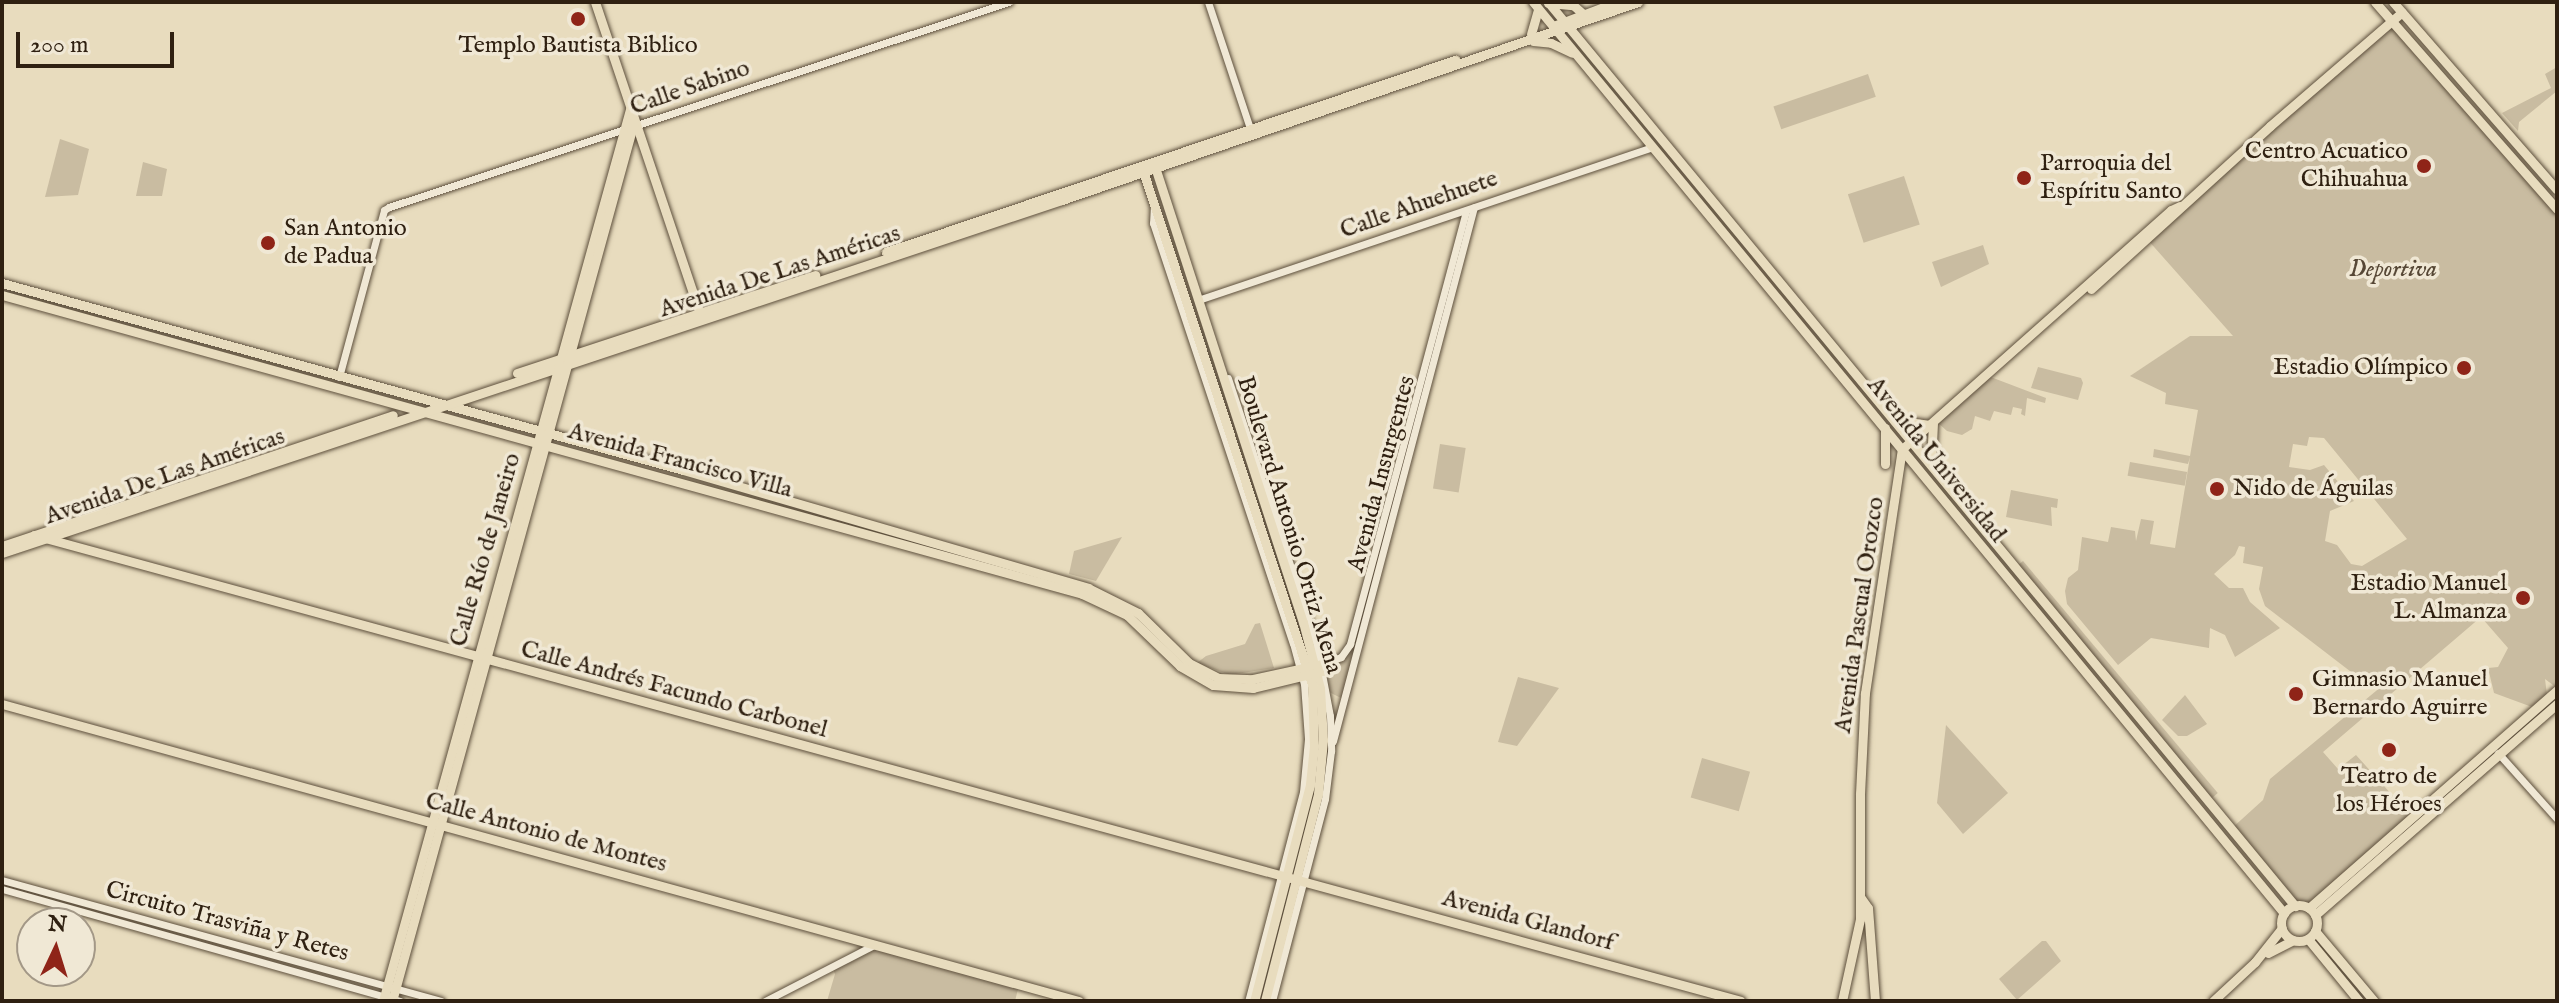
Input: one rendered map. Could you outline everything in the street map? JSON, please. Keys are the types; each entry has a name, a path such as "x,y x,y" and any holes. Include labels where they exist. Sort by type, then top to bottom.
{"main road":[{"path":"595,2 630,109 631,128 700,316"},
{"path":"1548,2 1573,5 1583,14"},
{"name":"Avenida Universidad","path":"1548,2 2295,906"},
{"path":"1567,24 1583,14 1617,2"},
{"path":"1567,24 1638,2"},
{"path":"2375,2 2557,209"},
{"path":"2393,2 2557,190"},
{"path":"1535,5 1530,38 1551,43 1577,56"},
{"name":"Avenida Universidad","path":"1535,5 2284,913"},
{"path":"1902,449 2067,306 2114,270 2180,206 2402,12"},
{"path":"1584,45 1585,30 1596,16"},
{"name":"Avenida De Las Américas","path":"2,553 428,406 1567,24"},
{"name":"Avenida De Las Américas","path":"1154,164 1250,128 1530,38"},
{"name":"Calle Río de Janeiro","path":"391,996 481,658 631,128 630,109"},
{"name":"Boulevard Antonio Ortiz Mena","path":"1154,164 1215,355 1323,720 1321,778 1251,1001"},
{"name":"Boulevard Antonio Ortiz Mena","path":"1142,168 1310,672 1313,692 1312,773 1282,948 1265,1001"},
{"path":"1149,190 1162,184"},
{"name":"Avenida Francisco Villa","path":"2,283 339,377 541,444 1082,594 1127,615 1180,666 1213,685 1244,689 1310,672"},
{"name":"Avenida Francisco Villa","path":"2,295 384,399 415,407 428,406"},
{"name":"Avenida De Las Américas","path":"428,406 441,405 564,361"},
{"path":"384,399 388,411 386,417"},
{"name":"Avenida Francisco Villa","path":"441,405 1088,588 1138,613 1189,663 1210,676 1244,680 1310,672"},
{"name":"Avenida De Las Américas","path":"2,546 415,407"},
{"path":"1894,420 1931,424"},
{"path":"1931,424 1931,465"},
{"path":"1885,428 1885,464"},
{"name":"Avenida Pascual Orozco","path":"1875,1001 1868,908 1861,898 1860,794 1865,693 1899,486 1902,449"},
{"path":"1899,486 1912,474 1926,477"},
{"name":"Calle Andrés Facundo Carbonel","path":"34,535 1292,878"},
{"path":"2359,1001 2312,935 2312,912 2557,690"},
{"name":"Calle Antonio de Montes","path":"2,704 1079,1001"},
{"path":"2312,912 2557,704"},
{"name":"Avenida Glandorf","path":"1292,878 1741,1001"},
{"path":"1842,1001 1860,919 1861,898"},
{"path":"2213,1001 2255,962 2282,928 2284,913 2295,906 2312,912"},
{"path":"2282,928 2293,940"},
{"path":"2255,962 2293,940 2312,935"},
{"path":"2312,935 2374,1001"}],"street":[{"name":"Calle Sabino","path":"339,377 384,210 1009,2"},
{"path":"1208,2 1250,128"},
{"name":"Calle Ahuehuete","path":"1198,300 1652,147"},
{"path":"1154,205 1153,223 1243,494 1310,672 1308,739 1292,878"},
{"name":"Avenida Insurgentes","path":"1310,672 1341,657 1350,644 1470,209"},
{"name":"Avenida Insurgentes","path":"1331,751 1470,209"},
{"path":"1215,355 1222,360 1249,440 1331,751 1325,799 1292,878"},
{"path":"2498,753 2557,819"},
{"name":"Circuito Trasviña y Retes","path":"2,880 391,996"},
{"name":"Circuito Trasviña y Retes","path":"2,889 391,996 441,1001"},
{"path":"765,1001 876,944"},
{"path":"1272,1001 1282,948"}],"green space":[{"name":"Deportiva","path":"2391,21 2557,209 2557,688 2545,679 2547,695 2532,707 2494,693 2488,668 2498,667 2508,648 2481,617 2323,752 2338,769 2356,755 2412,817 2309,908 2295,906 2231,829 2263,800 2270,779 2388,681 2372,688 2265,606 2259,589 2263,567 2243,563 2245,547 2239,546 2235,555 2214,574 2229,588 2243,588 2250,602 2280,628 2235,657 2225,635 2210,628 2209,648 2151,638 2118,665 2067,604 2065,591 2068,578 2078,570 2082,537 2108,542 2111,527 2135,531 2136,541 2141,519 2154,521 2150,544 2175,548 2190,457 2188,464 2153,457 2154,449 2190,456 2198,410 2165,404 2166,393 2130,376 2190,336 2233,336 2147,239","holes":["2309,437 2324,438 2407,539 2362,566 2351,564 2337,545 2325,541 2330,511 2354,501 2324,465 2310,470 2289,467 2293,444 2307,446"]},
{"path":"2557,67 2557,91 2519,122 2518,131 2502,113 2551,88 2545,74"},
{"path":"1868,74 1876,97 1781,129 1773,107"},
{"path":"60,139 89,149 78,195 45,197"},
{"path":"143,162 167,169 162,196 136,196"},
{"path":"1904,176 1920,225 1864,243 1848,194"},
{"path":"1983,245 1989,264 1941,287 1932,262"},
{"path":"2038,367 2081,378 2083,383 2078,400 2031,388"},
{"path":"1988,376 2046,398 2045,403 2027,398 2025,416 2021,414 2022,409 2013,407 2011,415 1994,411 1990,421 1975,416 1972,429 1962,435 1947,431 1936,421"},
{"path":"1440,444 1466,448 1459,493 1433,488"},
{"path":"2130,462 2187,472 2185,486 2128,476"},
{"path":"2011,490 2058,499 2057,508 2051,507 2052,526 2006,517"},
{"path":"1122,537 1096,581 1069,574 1074,551"},
{"path":"2023,561 2218,793 2211,799 2016,567"},
{"path":"1366,614 1343,699 1327,691 1322,664 1341,657 1357,619"},
{"path":"1260,623 1274,668 1230,675 1197,663 1206,656 1245,644 1255,624"},
{"path":"1518,677 1559,688 1517,746 1498,742"},
{"path":"2185,695 2207,724 2187,736 2178,736 2162,720"},
{"path":"1946,725 2008,793 1963,834 1937,803"},
{"path":"1702,758 1750,772 1739,811 1691,797"},
{"path":"2042,941 2046,941 2061,961 2017,1000 1999,979"},
{"path":"875,945 1019,985 1015,1001 827,1001 835,974 832,967"}],"place":[{"name":"Templo Bautista Biblico","path":"578,19"},
{"name":"Centro Acuatico Chihuahua","path":"2424,166"},
{"name":"Parroquia del Espíritu Santo","path":"2024,178"},
{"name":"San Antonio de Padua","path":"268,243"},
{"name":"Estadio Olímpico","path":"2464,368"},
{"name":"Nido de Águilas","path":"2217,489"},
{"name":"Estadio Manuel L. Almanza","path":"2523,598"},
{"name":"Gimnasio Manuel Bernardo Aguirre","path":"2296,694"},
{"name":"Teatro de los Héroes","path":"2389,750"}]}
